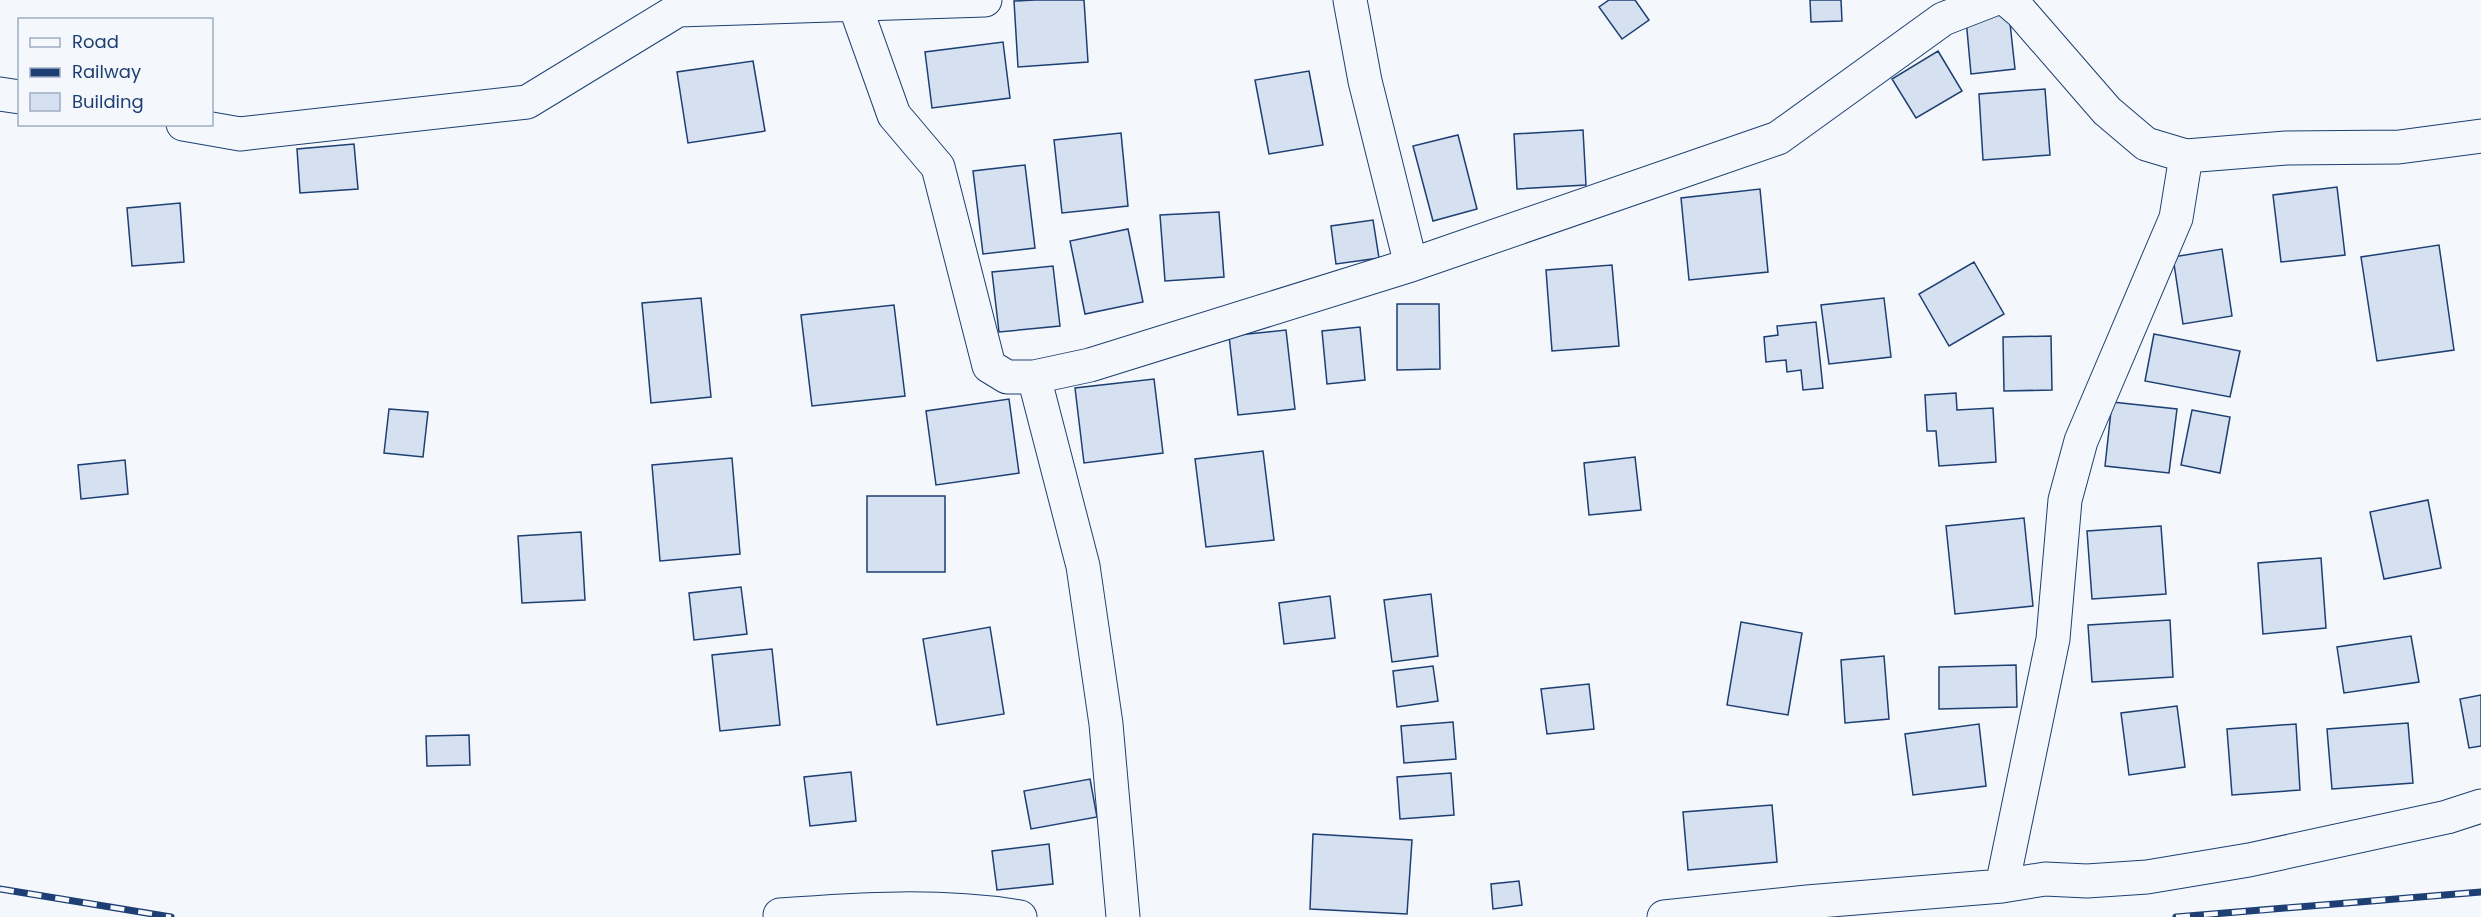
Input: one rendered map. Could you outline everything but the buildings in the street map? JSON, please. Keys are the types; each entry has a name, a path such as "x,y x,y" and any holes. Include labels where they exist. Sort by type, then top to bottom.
{"street":[{"path":"194,126 240,134 527,102 678,10 853,2 985,0"},
{"path":"1350,0 1365,81 1411,265"},
{"path":"853,2 894,115 938,167 989,366 1007,377 1034,377 1090,365 1411,265 1778,138 1943,19 1992,0"},
{"path":"2007,0 2021,12 2107,111 2146,144 2186,156 2286,148 2399,147 2481,136"},
{"path":"0,94 18,97"},
{"path":"2002,886 2053,639 2065,500 2081,441 2176,218 2186,156"},
{"path":"1034,377 1083,566 1106,724 1123,917"},
{"path":"1664,917 1807,902 2002,886 2045,879 2087,881 2147,877 2237,862 2447,817 2481,806"},
{"path":"780,915 840,910 931,909 1020,917"}],"railway":[{"path":"0,889 171,917"},
{"path":"2176,917 2481,892"}]}
